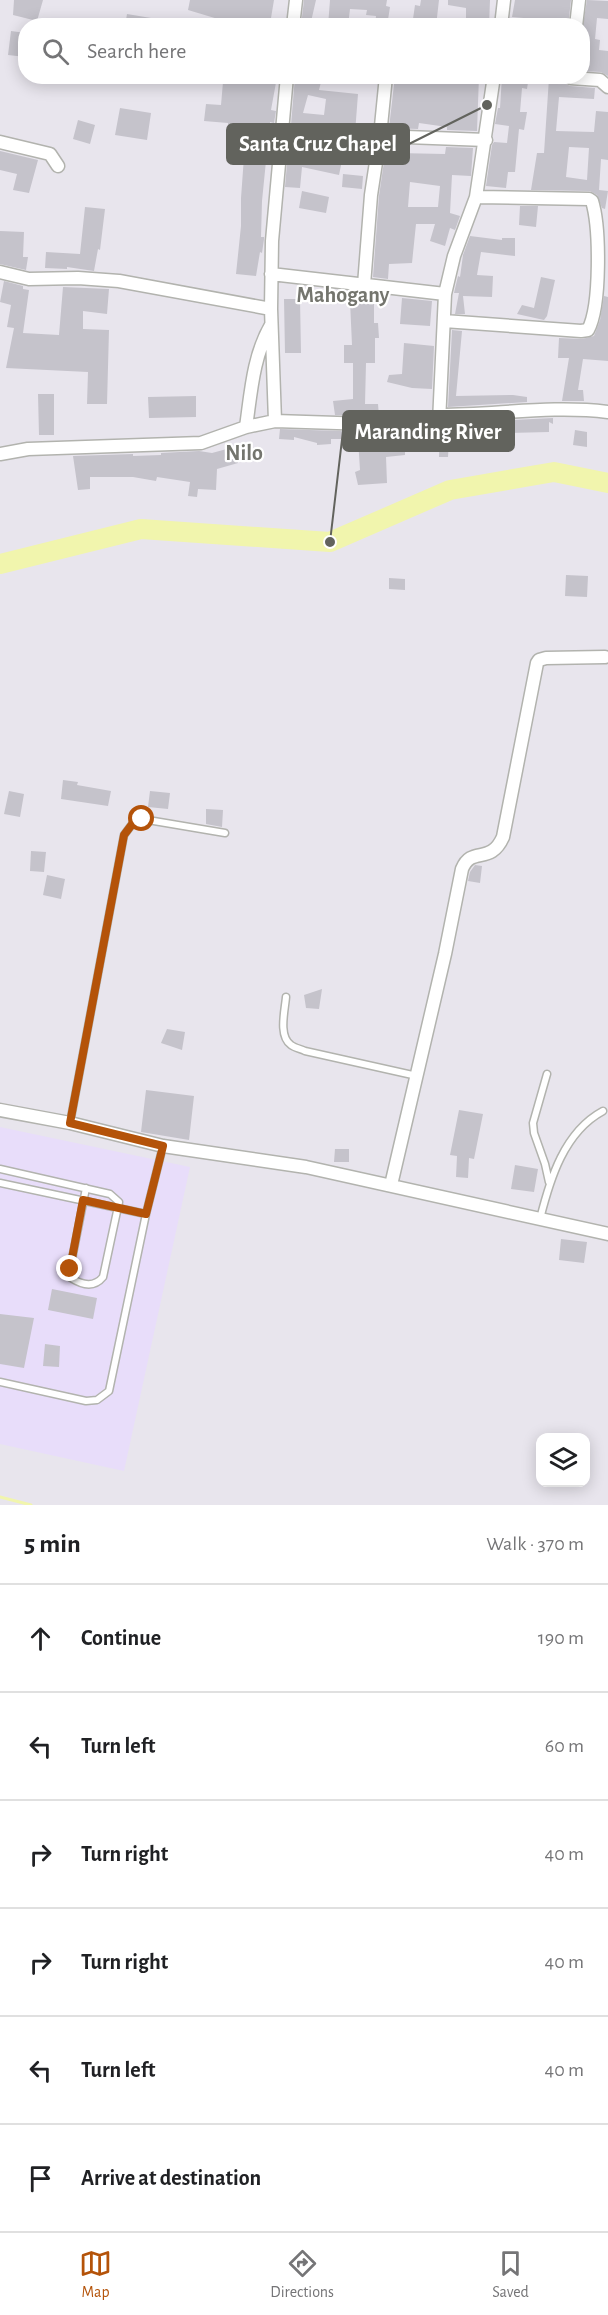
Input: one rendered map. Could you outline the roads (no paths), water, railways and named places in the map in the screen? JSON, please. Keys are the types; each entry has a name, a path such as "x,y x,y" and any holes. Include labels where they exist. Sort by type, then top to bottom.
{"street":[{"path":"294,18 297,0"},
{"path":"502,18 504,0"},
{"path":"577,18 579,0"},
{"path":"590,79 600,80 608,87"},
{"path":"275,421 271,274 280,131 286,84"},
{"path":"364,285 371,195 385,84"},
{"path":"0,454 28,449 201,443 246,427 275,421 430,426 439,422 445,294 454,256 476,197 493,84"},
{"path":"280,131 334,142 350,142 380,136 486,140"},
{"path":"0,142 50,154 58,166"},
{"path":"444,321 581,331 588,330 592,323 595,307 597,238 592,201 565,198 476,197"},
{"path":"0,272 29,279 78,278 119,281 271,309"},
{"path":"271,274 445,294"},
{"path":"246,427 257,356 262,340 272,324"},
{"path":"440,415 546,409 608,412"},
{"path":"391,1185 454,916 462,869 465,861 470,858 498,849 503,837 537,663 546,658 605,657"},
{"path":"0,1110 70,1123 163,1146 306,1167 608,1234"}],"lane":[{"path":"70,1123 124,835 133,823 142,819 225,833"},
{"path":"286,997 284,1032 291,1045 305,1051 417,1076"},
{"path":"547,1074 533,1123 549,1183"},
{"path":"540,1219 549,1183 579,1129 603,1111"},
{"path":"0,1382 86,1401 97,1400 109,1391 146,1214 163,1146"},
{"path":"0,1169 86,1188 110,1194 119,1202 103,1277 91,1285 71,1278 70,1269 86,1188"},
{"path":"0,1183 146,1214"}],"waterway":[{"path":"0,564 141,529 330,542 450,490 554,472 608,483"},
{"path":"0,1497 31,1505"}],"place":[{"name":"Santa Cruz Chapel","path":"487,105"},
{"name":"Maranding River","path":"330,542"}],"district":[{"name":"Mahogany","path":"343,294"},
{"name":"Nilo","path":"244,452"}]}
